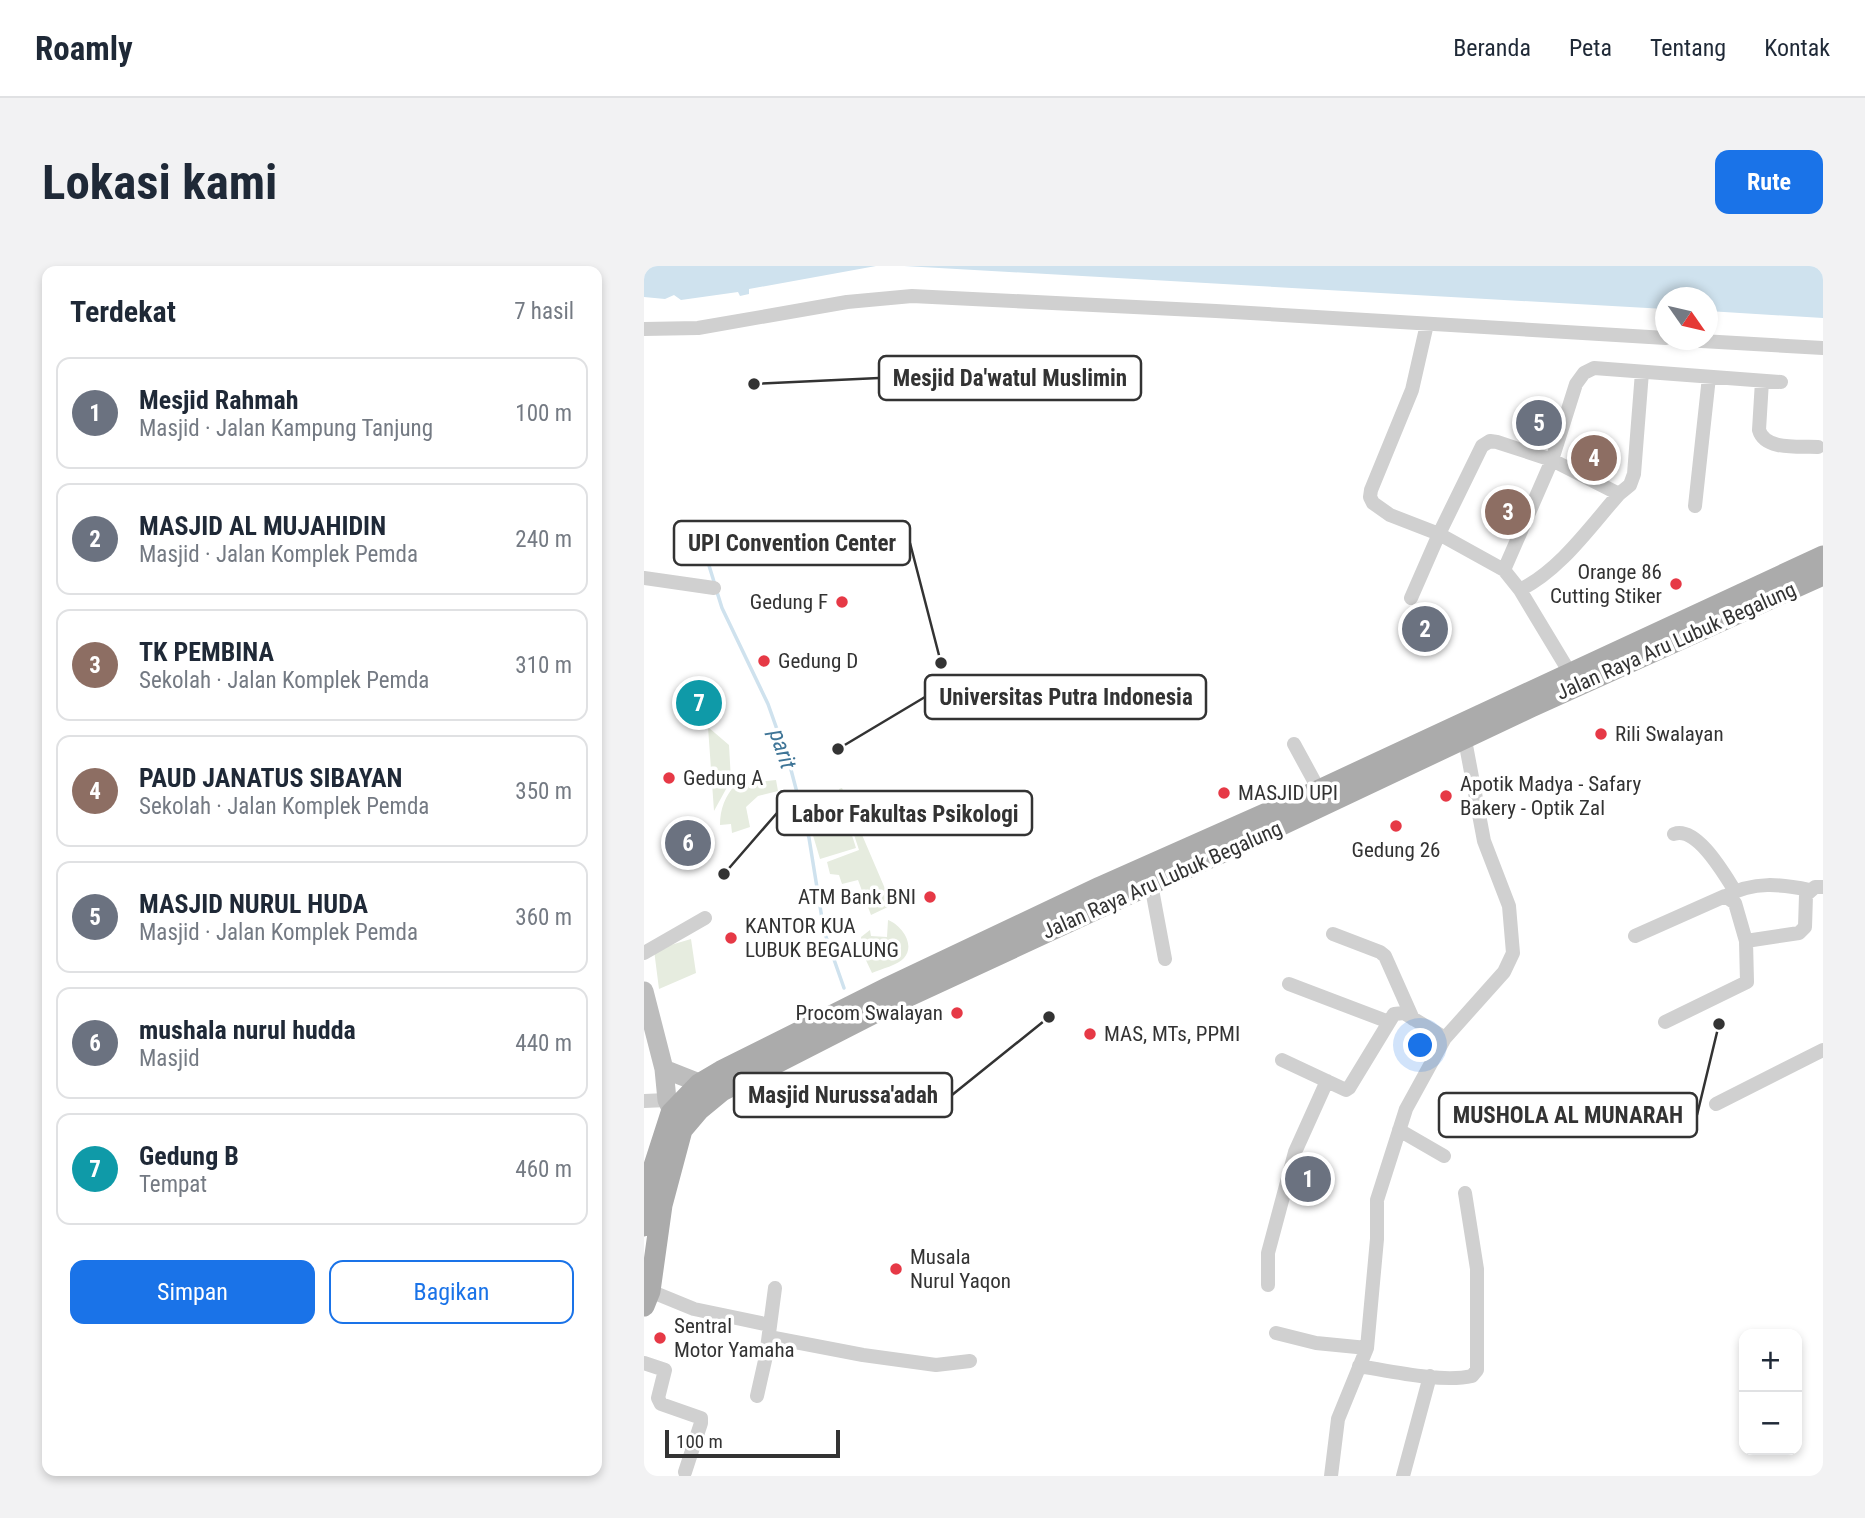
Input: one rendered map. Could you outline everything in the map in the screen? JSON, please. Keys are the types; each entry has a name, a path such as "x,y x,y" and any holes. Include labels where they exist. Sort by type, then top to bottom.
{"main road":[{"name":"Jalan Raya Aru Lubuk Begalung","path":"673,1114 699,1084 1231,839 1465,740 1721,611 1823,556"},
{"name":"Jalan Raya Aru Lubuk Begalung","path":"673,1114 699,1110 722,1091 890,995 1150,884 1319,790 1570,673 1721,611 1823,575"},
{"path":"644,991 673,1114 647,1298"},
{"path":"664,1069 722,1091"},
{"path":"644,1226 651,1175 673,1114"}],"street":[{"path":"644,330 698,328 848,302 912,296 1655,337"},
{"path":"1427,324 1412,390 1370,497 1373,503 1390,515 1440,534 1504,570 1520,590 1570,673"},
{"path":"1718,342 1823,348"},
{"path":"1504,570 1552,460 1576,384 1584,373 1594,368 1781,382"},
{"path":"1520,590 1540,580 1560,561 1630,485 1634,474 1642,372"},
{"path":"1695,506 1709,377"},
{"path":"1762,381 1759,430 1761,438 1770,444 1818,447"},
{"path":"1411,598 1485,443 1497,442 1552,460 1619,494"},
{"path":"644,578 714,587"},
{"path":"1331,1476 1338,1419 1367,1348 1377,1239 1377,1200 1406,1109 1445,1038 1504,972 1513,953 1509,906 1484,841 1465,740"},
{"path":"1294,744 1319,790"},
{"path":"1665,1022 1747,982 1746,941 1735,903 1706,851 1687,833 1674,834"},
{"path":"1150,884 1165,959"},
{"path":"1635,936 1757,884 1816,888"},
{"path":"1746,941 1799,933 1805,927 1804,899 1816,888"},
{"path":"644,953 705,918"},
{"path":"1333,934 1385,956 1414,1020"},
{"path":"1289,984 1389,1022"},
{"path":"1282,1060 1346,1090 1394,1014 1400,1012 1445,1038"},
{"path":"1716,1104 1823,1050"},
{"path":"1268,1285 1268,1253 1295,1152 1327,1081"},
{"path":"644,1101 673,1114"},
{"path":"1399,1130 1444,1156"},
{"path":"1359,1366 1465,1378 1472,1376 1476,1370 1477,1269 1465,1193"},
{"path":"757,1396 775,1288"},
{"path":"647,1298 863,1355 936,1365 970,1362"},
{"path":"1276,1333 1316,1343 1367,1348"},
{"path":"644,1363 665,1370 658,1398 661,1404 701,1418 685,1472"},
{"path":"1404,1476 1430,1376"}],"shaded area":[{"path":"708,727 729,745 731,780 714,811"},
{"path":"776,780 778,791 758,796 746,807 750,827 732,833 731,824 720,825 724,803 736,784"},
{"path":"842,788 892,905 871,915 858,880 842,884 839,875 830,874 827,862 859,850 839,789"},
{"path":"839,794 856,848 820,859 804,805"},
{"path":"888,920 898,926 908,941 907,953 898,963 872,973 863,954 861,937 870,930 871,936 887,937"},
{"path":"691,939 696,973 659,989 654,950"}],"water":[{"path":"644,266 876,266 749,289 749,294 740,296 738,292 681,300 674,295 665,299 644,297"},
{"path":"904,266 1823,266 1823,318 1718,312 1718,287 1655,287 1655,308"}],"waterway":[{"name":"parit","path":"707,559 715,585"},
{"name":"parit","path":"717,592 768,704 790,766 809,838 824,931 844,988"}],"place":[{"name":"Mesjid Da'watul Muslimin","path":"754,384"},
{"name":"MASJID NURUL HUDA","path":"1539,423"},
{"name":"PAUD JANATUS SIBAYAN","path":"1594,458"},
{"name":"TK PEMBINA","path":"1508,512"},
{"name":"Orange 86 Cutting Stiker","path":"1676,584"},
{"name":"Gedung F","path":"842,602"},
{"name":"MASJID AL MUJAHIDIN","path":"1425,629"},
{"name":"Gedung D","path":"764,661"},
{"name":"UPI Convention Center","path":"941,663"},
{"name":"Gedung B","path":"699,703"},
{"name":"Rili Swalayan","path":"1601,734"},
{"name":"Universitas Putra Indonesia","path":"838,749"},
{"name":"Gedung A","path":"669,778"},
{"name":"MASJID UPI","path":"1224,793"},
{"name":"Apotik Madya - Safary Bakery - Optik Zal","path":"1446,796"},
{"name":"Gedung 26","path":"1396,826"},
{"name":"mushala nurul hudda","path":"688,843"},
{"name":"Labor Fakultas Psikologi","path":"724,874"},
{"name":"ATM Bank BNI","path":"930,897"},
{"name":"KANTOR KUA LUBUK BEGALUNG","path":"731,938"},
{"name":"Procom Swalayan","path":"957,1013"},
{"name":"Masjid Nurussa'adah","path":"1049,1017"},
{"name":"MUSHOLA AL MUNARAH","path":"1719,1024"},
{"name":"MAS, MTs, PPMI","path":"1090,1034"},
{"name":"Mesjid Rahmah","path":"1308,1179"},
{"name":"Musala Nurul Yaqon","path":"896,1269"},
{"name":"Sentral Motor Yamaha","path":"660,1338"}]}
